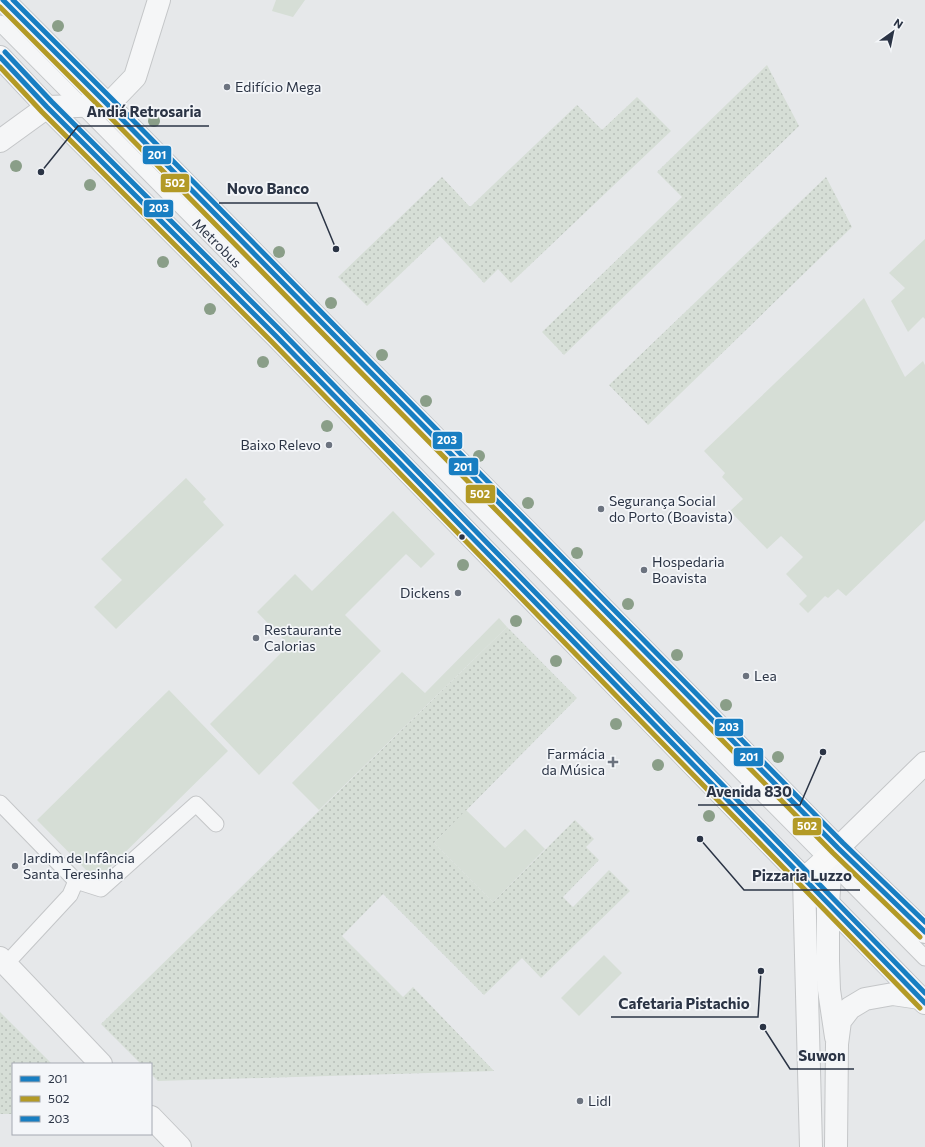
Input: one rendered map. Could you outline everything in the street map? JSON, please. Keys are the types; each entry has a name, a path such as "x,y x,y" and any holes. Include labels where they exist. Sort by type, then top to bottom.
{"main road":[{"path":"3,0 108,105 832,857 925,932"},
{"path":"0,57 47,107 276,336 923,1001"},
{"path":"804,879 832,857"}],"street":[{"path":"0,141 47,107 108,105 135,77 159,0"},
{"path":"837,1044 829,983 828,961 828,904 832,857 925,763"},
{"path":"804,879 811,1147"},
{"path":"3,961 100,1063"},
{"path":"836,1147 837,1044 840,1021 850,1008 865,999 893,994 923,1001"},
{"path":"152,1118 180,1147"}],"lane":[{"name":"Metrobus","path":"0,23 832,857 925,958"},
{"path":"0,802 76,881 101,889 196,804 216,824"},
{"path":"3,961 70,896 76,881"}],"shaded area":[{"path":"276,0 305,0 293,17 272,11"},
{"path":"767,65 799,126 564,355 542,332 682,197 657,172"},
{"path":"637,97 671,131 511,283 498,269 484,283 440,236 367,306 338,277 442,177 470,207 577,105 602,130"},
{"path":"826,177 852,227 648,425 609,385"},
{"path":"925,239 925,319 923,317 908,332 891,301 905,288 889,273"},
{"path":"864,298 905,377 923,361 925,365 925,520 846,596 838,589 828,598 825,596 808,613 799,604 807,596 786,574 803,557 781,536 767,549 730,511 743,499 722,477 725,473 704,451"},
{"path":"186,478 206,499 203,502 224,525 116,629 94,607 122,580 101,559"},
{"path":"393,511 435,554 421,568 406,554 345,615 381,651 259,775 210,724 289,645 257,612 295,574 312,591"},
{"path":"499,618 507,627 319,810 292,783 402,672 425,693"},
{"path":"507,627 577,698 434,843 493,902 575,820 594,839 586,847 599,860 563,897 573,907 609,870 630,891 541,978 522,958 484,995 383,894 342,936 403,997 413,987 494,1071 158,1081 152,1075 152,1063 140,1063 101,1024"},
{"path":"169,690 228,751 102,875 92,876 37,820"},
{"path":"466,810 505,848 525,829 545,849 493,902 434,843"},
{"path":"604,955 622,973 579,1016 561,998"},
{"path":"0,1012 51,1063 12,1063 12,1114 0,1114"}],"transit line":[{"name":"201","path":"3,0 838,848 925,932"},
{"name":"203","path":"13,0 843,843 925,922"},
{"name":"502","path":"0,7 833,853 920,937"},
{"name":"203","path":"5,52 52,102 281,331 925,993"},
{"name":"201","path":"0,57 47,107 276,336 925,1003"},
{"name":"502","path":"0,67 42,112 271,341 920,1008"}],"place":[{"name":"Edifício Mega","path":"227,87"},
{"name":"Andiá Retrosaria","path":"41,172"},
{"name":"Novo Banco","path":"336,249"},
{"name":"Baixo Relevo","path":"329,445"},
{"name":"Segurança Social do Porto (Boavista)","path":"601,509"},
{"name":"Hospedaria Boavista","path":"644,570"},
{"name":"Dickens","path":"458,593"},
{"name":"Restaurante Calorias","path":"256,638"},
{"name":"Lea","path":"746,676"},
{"name":"Avenida 830","path":"823,752"},
{"name":"Farmácia da Música","path":"613,762"},
{"name":"Pizzaria Luzzo","path":"700,839"},
{"name":"Jardim de Infância Santa Teresinha","path":"15,866"},
{"name":"Cafetaria Pistachio","path":"761,971"},
{"name":"Suwon","path":"763,1027"},
{"name":"Lidl","path":"580,1101"}]}
